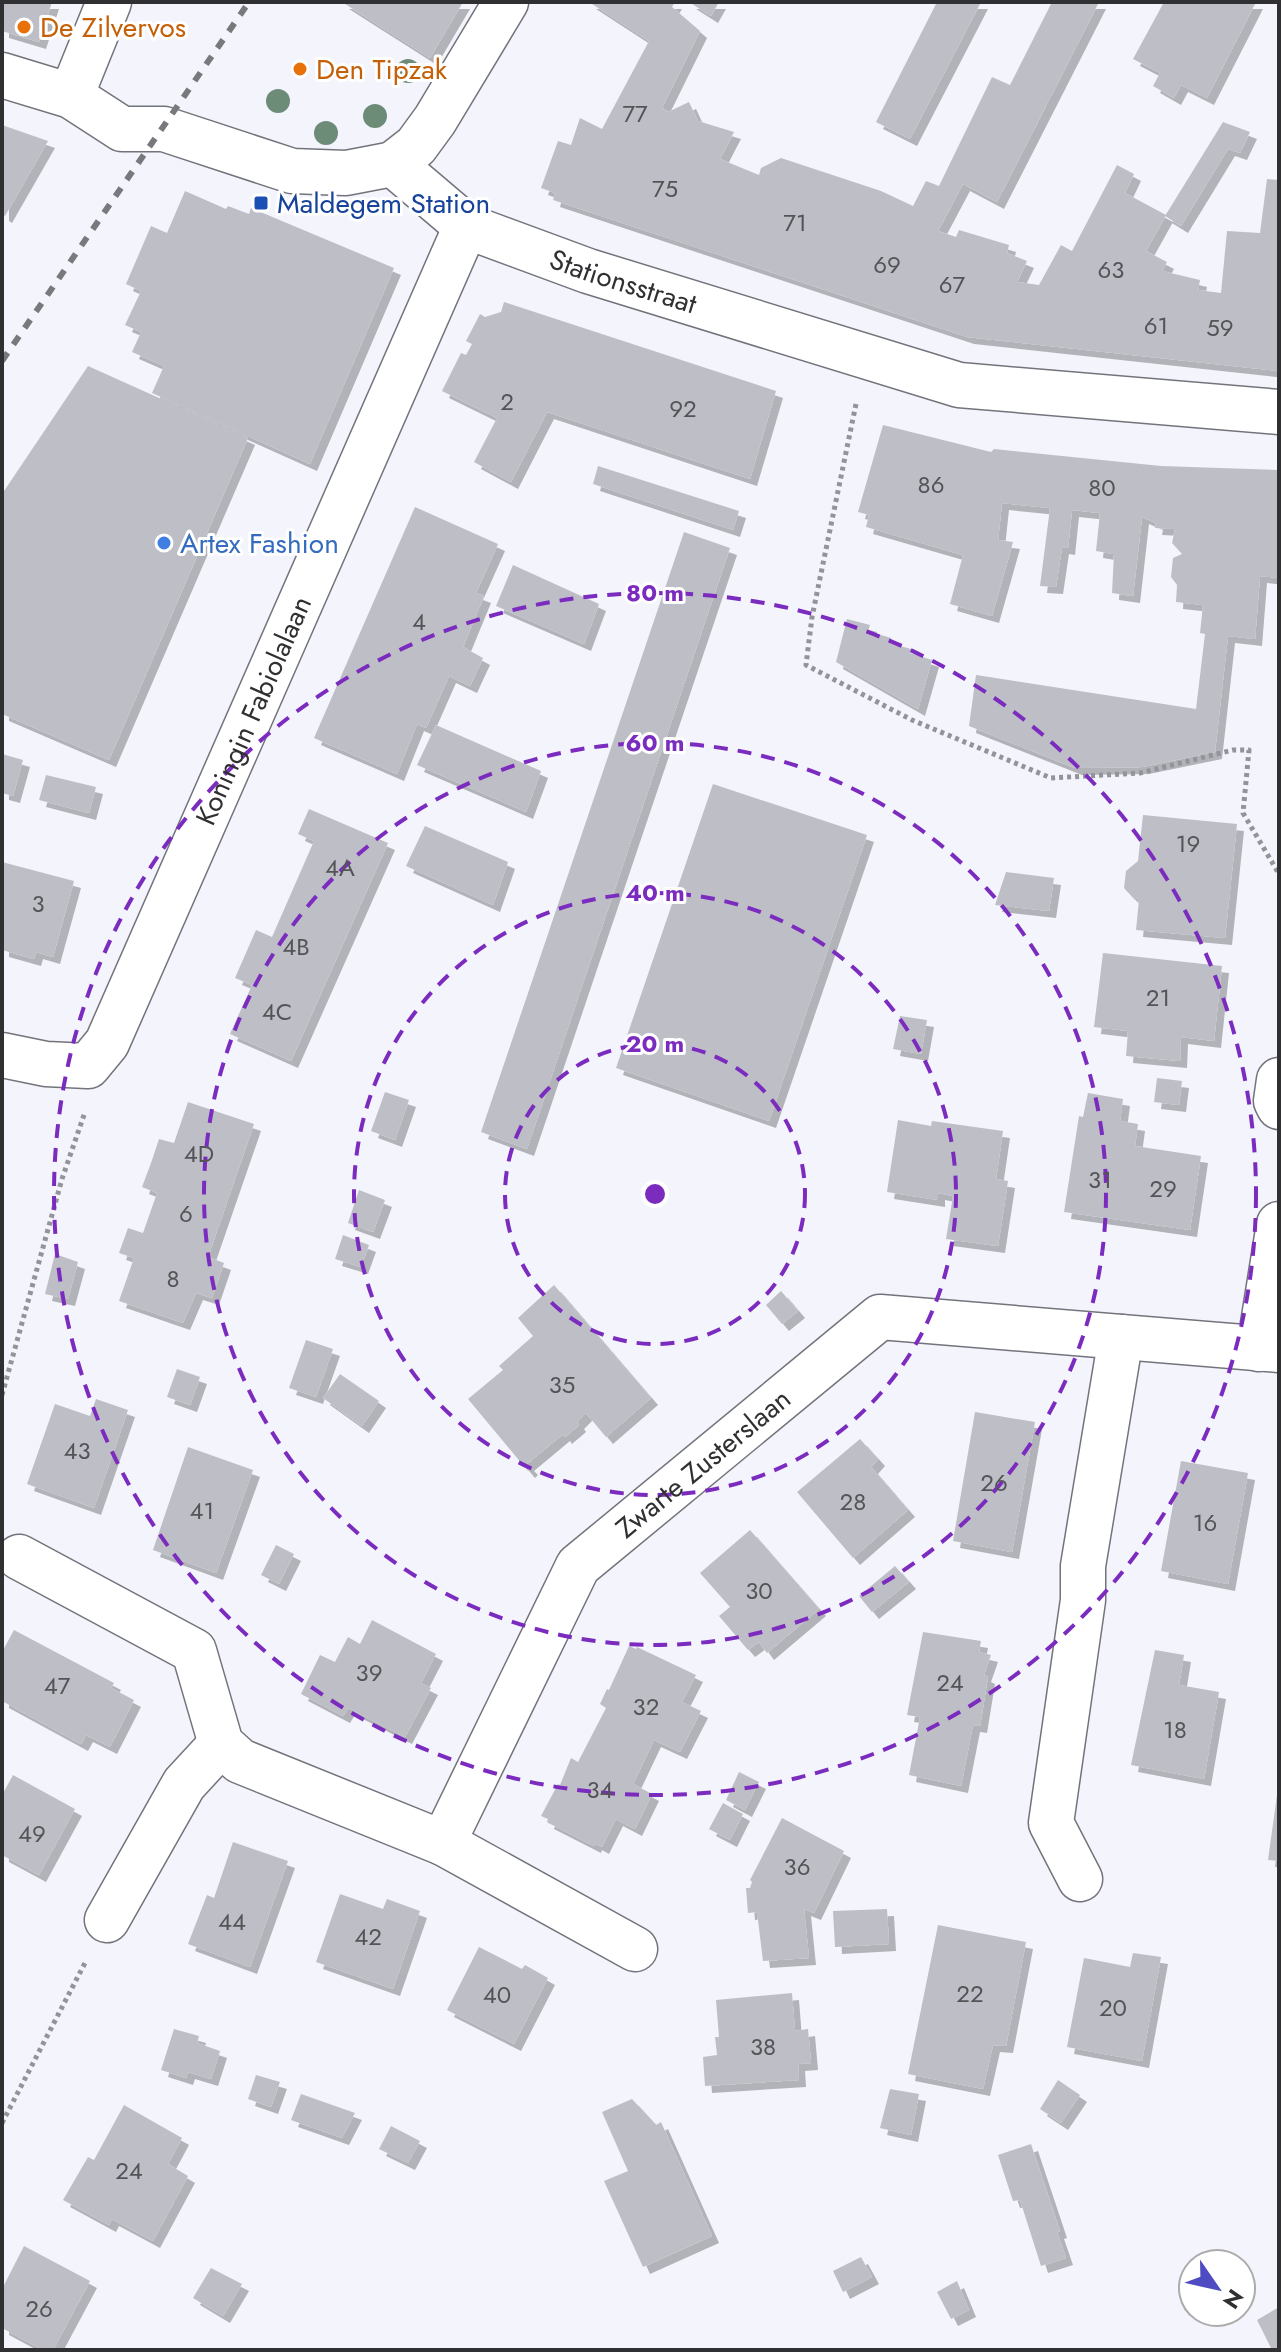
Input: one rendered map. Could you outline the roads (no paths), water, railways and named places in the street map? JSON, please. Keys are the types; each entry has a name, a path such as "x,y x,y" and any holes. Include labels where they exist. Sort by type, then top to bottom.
{"street":[{"path":"71,96 109,2"},
{"path":"2,75 71,96 122,129 164,129 292,171 346,173 393,164 416,146 506,2"},
{"name":"Stationsstraat","path":"393,164 466,226 588,271 959,385 1279,412"},
{"name":"Koningin Fabiolalaan","path":"2,1055 46,1064 88,1066 107,1043 466,226"},
{"path":"1279,1080 1276,1101 1279,1107"},
{"name":"Zwarte Zusterslaan","path":"443,1843 578,1566 880,1317 1269,1350 1279,1224"},
{"path":"1080,1879 1051,1823 1083,1600 1083,1566 1121,1337"},
{"path":"19,1557 194,1651 221,1744 240,1761 443,1843 635,1949"},
{"path":"107,1920 184,1784 221,1744"}],"railway":[{"path":"2,361 249,2"}],"place":[{"name":"De Zilvervos","path":"24,27"},
{"name":"Den Tipzak","path":"300,69"},
{"name":"Maldegem Station","path":"261,203"},
{"name":"Artex Fashion","path":"164,543"}]}
